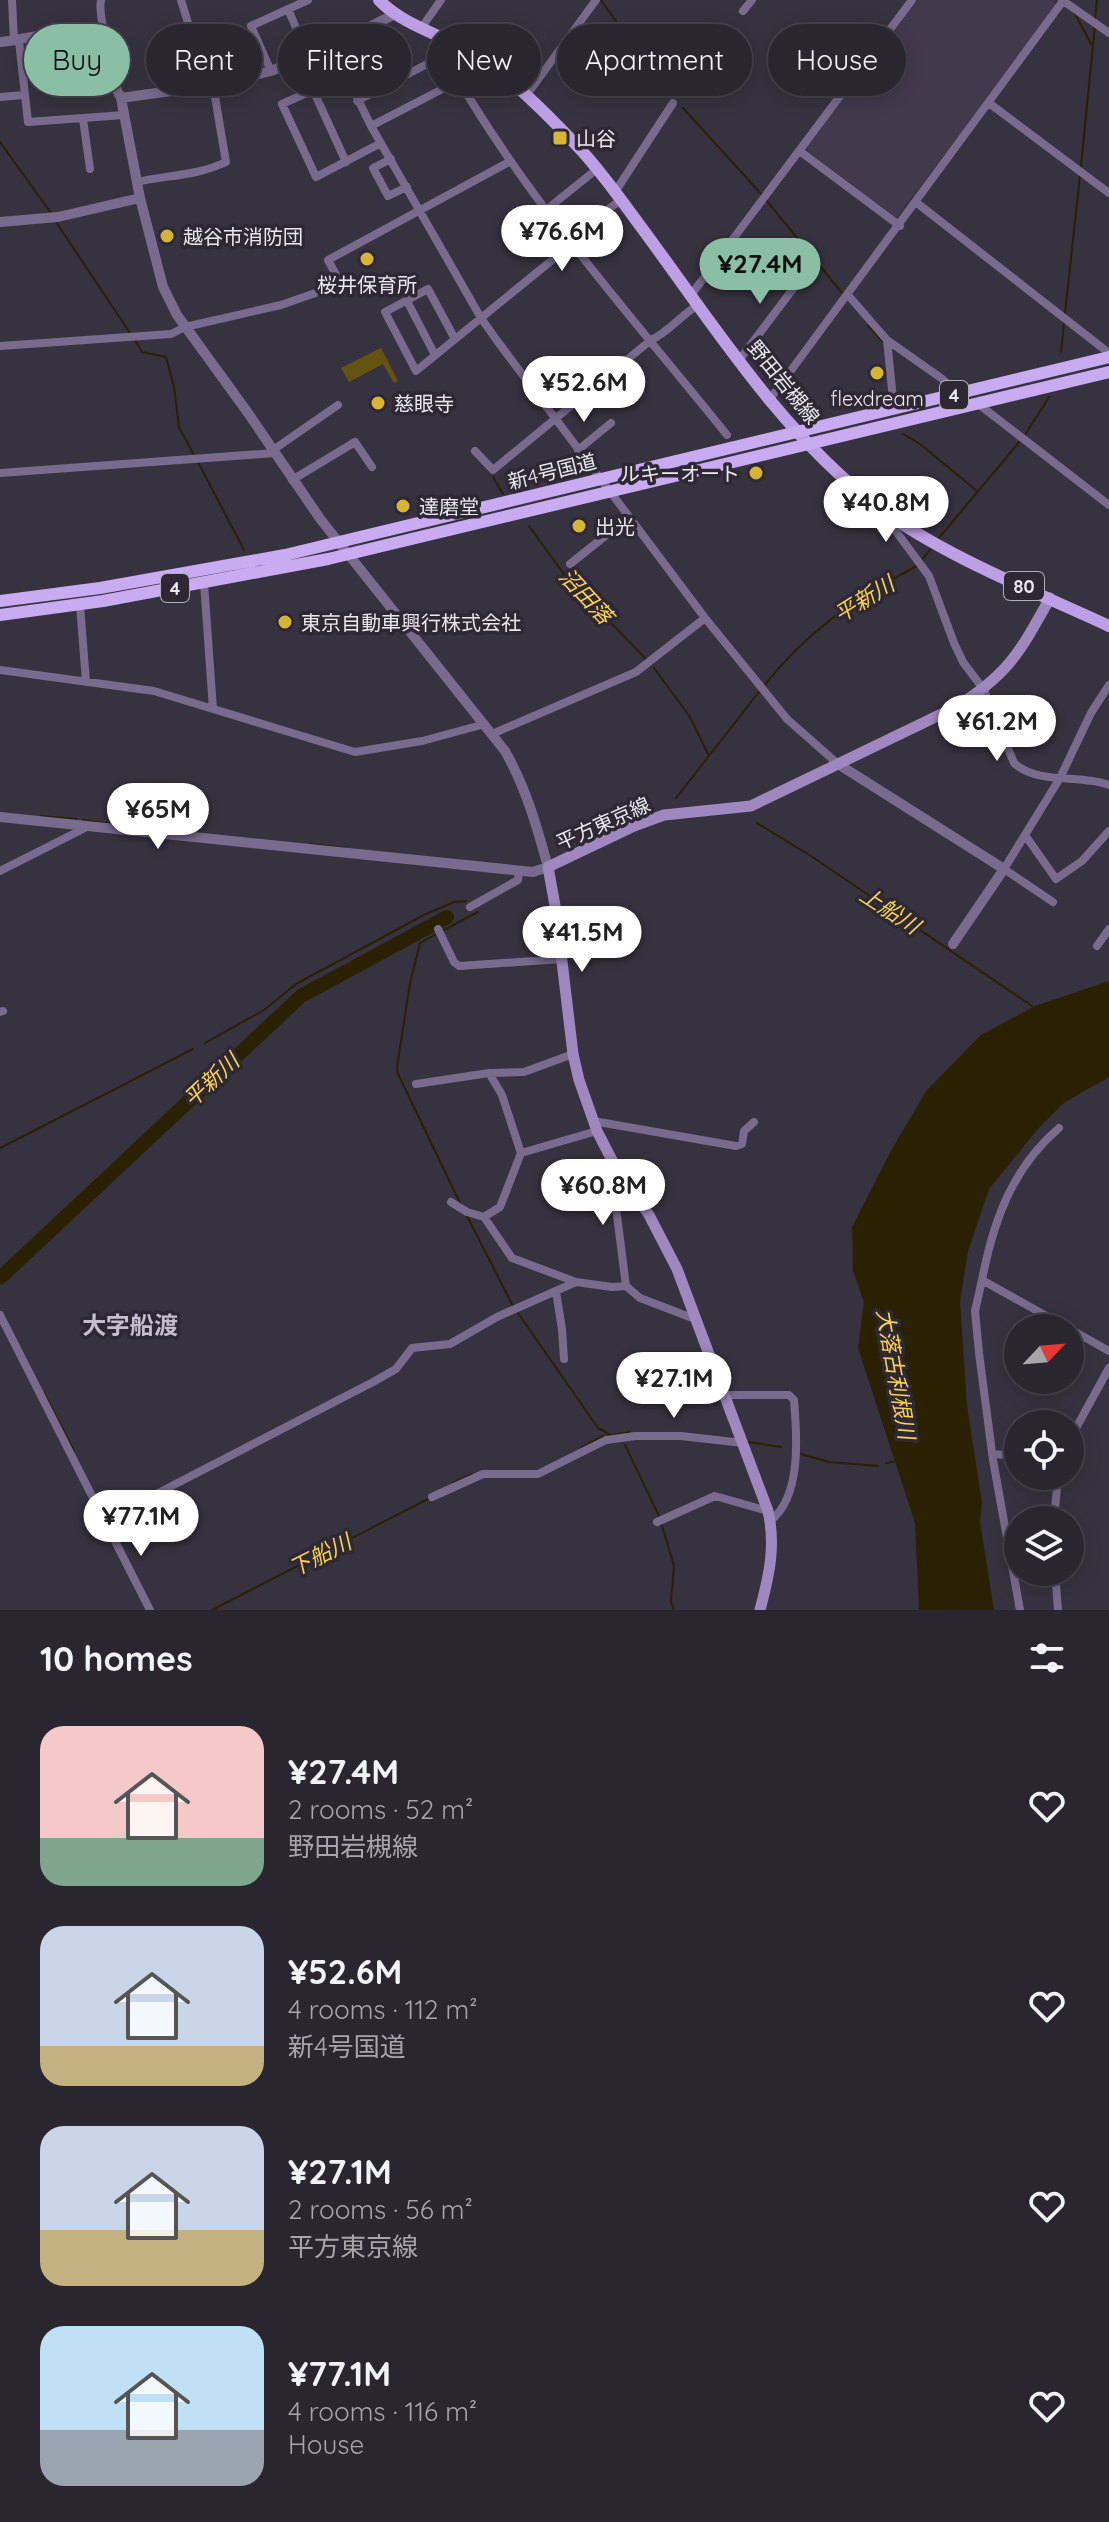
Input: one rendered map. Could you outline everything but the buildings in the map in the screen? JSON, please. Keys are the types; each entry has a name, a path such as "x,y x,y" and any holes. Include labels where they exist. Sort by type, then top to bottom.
{"highway":[{"name":"新4号国道","path":"0,601 100,588 339,543 1109,355"},
{"name":"新4号国道","path":"0,615 80,605 348,554 1109,372"}],"main road":[{"name":"野田岩槻線","path":"379,0 395,14 427,30"},
{"name":"野田岩槻線","path":"525,97 597,169 770,399 808,444 846,481 895,519 935,542 1109,626"},
{"name":"平方東京線","path":"760,1610 773,1547 769,1516 665,1244 614,1164 595,1126 573,1054 548,867 664,815 746,808 954,708 984,690 1007,668 1050,598"}],"street":[{"path":"0,97 24,95 12,0"},
{"path":"101,0 104,24"},
{"path":"181,0 188,24"},
{"path":"271,71 251,26 308,0"},
{"path":"422,27 441,0"},
{"path":"525,97 596,0"},
{"path":"743,11 752,0"},
{"path":"475,451 493,470 683,314 912,0"},
{"path":"770,399 1063,1 1109,33"},
{"path":"288,9 294,24"},
{"path":"375,24 395,14"},
{"path":"0,42 24,40"},
{"path":"357,101 427,64"},
{"path":"262,73 278,68"},
{"path":"0,817 533,872 548,867 518,773 485,724 292,480 185,327 163,287 140,198 121,98 146,95"},
{"path":"24,96 28,122 124,115"},
{"path":"137,182 166,175 187,176 226,162 210,96"},
{"path":"300,96 282,104 316,177 381,143"},
{"path":"316,96 346,162"},
{"path":"355,96 481,318 705,618 787,719 838,764 1053,902"},
{"path":"371,126 429,96"},
{"path":"467,96 509,162 727,435"},
{"path":"455,339 428,289 385,312 416,371 573,243 618,196 673,103"},
{"path":"989,103 1109,193"},
{"path":"83,119 90,169"},
{"path":"801,152 900,226"},
{"path":"391,159 373,168 388,196 407,187"},
{"path":"0,346 171,334 185,327 281,305 341,284 328,260 509,162"},
{"path":"546,210 597,169"},
{"path":"0,222 54,218 140,198"},
{"path":"917,203 1069,319 1109,355"},
{"path":"740,359 805,273"},
{"path":"848,295 887,343 941,378 958,394"},
{"path":"407,301 435,355"},
{"path":"887,343 894,409"},
{"path":"977,403 1109,505"},
{"path":"0,473 274,452 338,405"},
{"path":"578,450 611,423"},
{"path":"292,480 355,442 372,467"},
{"path":"570,564 629,517"},
{"path":"895,519 895,530 929,576 954,643 963,662 984,690 1014,763 1021,770 1109,785"},
{"path":"204,583 213,709"},
{"path":"80,605 86,682"},
{"path":"492,734 636,672 705,618"},
{"path":"0,670 154,691 355,752 422,741 485,724"},
{"path":"953,944 1060,778 1091,713 1109,685"},
{"path":"0,871 89,826"},
{"path":"1025,835 1056,879 1082,861 1109,831"},
{"path":"470,907 518,880 519,870"},
{"path":"438,929 459,966 562,959"},
{"path":"1097,946 1109,929"},
{"path":"416,1084 489,1073 524,1072 573,1054"},
{"path":"484,1217 500,1207 521,1153 502,1095 489,1073"},
{"path":"521,1153 595,1126 736,1146 742,1144 744,1131 754,1122"},
{"path":"1020,1610 992,1454 975,1311 990,1237 1009,1191 1033,1155 1059,1128"},
{"path":"614,1164 615,1200 626,1286 640,1298 695,1319"},
{"path":"451,1202 467,1212 484,1217 512,1258 576,1282 626,1286"},
{"path":"982,1280 1042,1314"},
{"path":"104,1521 373,1382 396,1369 412,1348 450,1344 497,1317 576,1282"},
{"path":"556,1292 564,1359"},
{"path":"0,1315 150,1610"},
{"path":"1084,1337 1109,1351"},
{"path":"1084,1414 1109,1368"},
{"path":"657,1522 715,1496 769,1516 779,1514 791,1488 797,1439 794,1400 789,1395 724,1395"},
{"path":"432,1497 483,1474 538,1474 606,1440 635,1436 681,1436 743,1443"},
{"path":"992,1454 1004,1455"},
{"path":"1056,1586 1058,1610"}],"shaded area":[{"path":"918,0 1050,0 1058,6 896,218 808,151 807,147 846,96 906,96 906,24 900,24"},
{"path":"381,348 398,381 394,383 383,364 349,382 341,368"}],"water":[{"name":"大落古利根川","path":"1109,981 1109,1077 1065,1102 1038,1129 989,1189 968,1251 960,1301 967,1406 994,1610 919,1610 915,1523 858,1348 864,1302 853,1271 852,1227 927,1090 981,1035 1035,1006"}],"waterway":[{"path":"601,0 618,24"},
{"name":"平新川","path":"1095,19 1097,0"},
{"path":"1075,14 1091,44"},
{"name":"平新川","path":"1081,166 1095,25"},
{"path":"683,108 763,196"},
{"path":"0,142 51,213"},
{"name":"平新川","path":"1065,313 1080,176"},
{"path":"767,201 842,293"},
{"path":"56,222 130,333"},
{"name":"平新川","path":"1061,352 1064,323"},
{"path":"868,325 882,341"},
{"path":"134,338 142,352 166,357 179,427 195,457"},
{"name":"平新川","path":"1025,435 1049,397"},
{"path":"903,434 920,444 977,491"},
{"name":"平新川","path":"938,539 1021,440"},
{"path":"198,462 244,550"},
{"name":"沼田落","path":"493,477 503,494"},
{"name":"沼田落","path":"529,526 566,577 647,660"},
{"name":"平新川","path":"921,561 932,547"},
{"name":"平新川","path":"763,687 797,649 833,618 917,566"},
{"name":"沼田落","path":"654,668 690,717 708,754"},
{"name":"平新川","path":"676,798 759,692"},
{"name":"上船川","path":"41,816 76,819"},
{"name":"上船川","path":"83,820 111,824"},
{"name":"上船川","path":"757,823 811,856 1032,1006"},
{"name":"上船川","path":"310,844 347,848"},
{"path":"205,1043 264,1010 296,984 424,915 454,902 466,901"},
{"path":"442,931 478,912"},
{"name":"平新川","path":"0,1278 301,996 447,917"},
{"path":"436,934 420,943 410,983 397,1067 461,1205"},
{"path":"0,1148 193,1049"},
{"path":"466,1214 514,1308"},
{"path":"518,1313 598,1428 611,1435"},
{"path":"44,1393 74,1451"},
{"name":"下船川","path":"607,1436 630,1432"},
{"name":"下船川","path":"581,1448 603,1436"},
{"name":"下船川","path":"749,1442 781,1447"},
{"path":"625,1445 659,1516"},
{"name":"下船川","path":"801,1454 829,1462 878,1466"},
{"path":"886,1463 897,1461"},
{"name":"下船川","path":"453,1483 472,1474"},
{"name":"下船川","path":"212,1610 428,1499"},
{"path":"661,1522 674,1566 671,1602 674,1610"}],"place":[{"name":"山谷","path":"560,138"},
{"name":"越谷市消防団","path":"167,236"},
{"name":"桜井保育所","path":"367,259"},
{"name":"flexdream","path":"877,373"},
{"name":"慈眼寺","path":"378,403"},
{"name":"ルキーオート","path":"756,473"},
{"name":"達磨堂","path":"403,506"},
{"name":"出光","path":"579,526"},
{"name":"東京自動車興行株式会社","path":"285,622"}],"district":[{"name":"大字船渡","path":"130,1325"}]}
